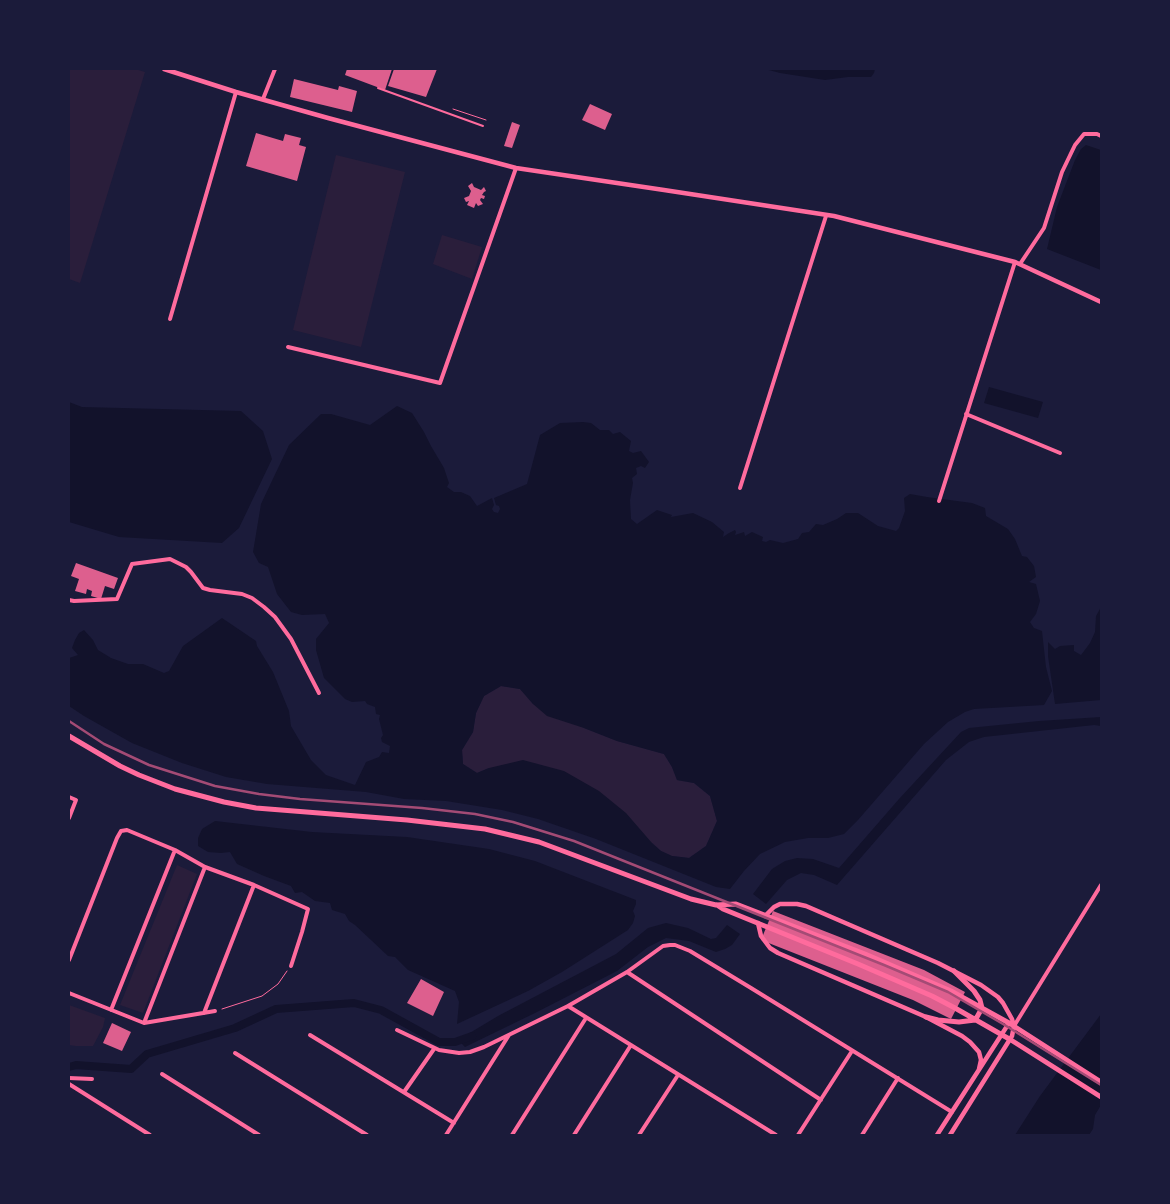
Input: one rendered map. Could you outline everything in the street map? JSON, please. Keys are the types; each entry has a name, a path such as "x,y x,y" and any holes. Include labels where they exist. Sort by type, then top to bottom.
{"main road":[{"path":"69,736 139,775 200,796 256,808 407,820 485,829 539,842 684,897 708,904 736,904 865,954 951,991 1014,1026 1101,1082"},
{"path":"716,905 723,910 932,996 1011,1040 1101,1096"},
{"path":"926,1017 951,1022 975,1020 982,1008 980,1000 974,991 954,971"}],"street":[{"path":"164,69 263,100 516,168 834,216 1017,263 1101,302"},
{"path":"263,100 275,69"},
{"path":"170,319 236,92"},
{"path":"939,501 1017,263 1044,228 1062,172 1075,146 1084,134 1097,134 1101,136"},
{"path":"288,347 440,383 516,168"},
{"path":"740,488 826,216"},
{"path":"966,414 1060,453"},
{"path":"69,600 117,599 132,564 170,559 178,562 191,572 203,588 242,594 252,598 264,607 275,617 291,639 319,693"},
{"path":"69,797 76,800 69,818"},
{"path":"69,960 117,838 121,831 127,830 175,850 205,867 254,885 308,910 290,966"},
{"path":"112,1010 175,850"},
{"path":"144,1023 205,867"},
{"path":"204,1013 254,885"},
{"path":"950,1135 1011,1040 1014,1026 1101,885"},
{"path":"765,916 780,904 806,906 911,951 981,985 998,997 1008,1011 1014,1026"},
{"path":"758,923 761,936 770,948 778,953 957,1032 977,1050 980,1056 979,1069"},
{"path":"397,1030 434,1049 451,1053 470,1052 568,1006 627,972 663,946 670,945 681,947 744,983 952,1112"},
{"path":"627,972 821,1100"},
{"path":"69,993 144,1023 214,1011"},
{"path":"568,1006 776,1135"},
{"path":"512,1135 586,1018"},
{"path":"938,1135 1008,1023"},
{"path":"310,1035 454,1123"},
{"path":"446,1135 509,1035"},
{"path":"574,1135 631,1045"},
{"path":"404,1092 434,1049"},
{"path":"798,1135 852,1051"},
{"path":"234,1053 367,1135"},
{"path":"162,1074 252,1133 259,1135"},
{"path":"640,1135 678,1075"},
{"path":"69,1078 92,1079"},
{"path":"862,1135 898,1078"},
{"path":"69,1084 150,1135"}],"lane":[{"path":"378,88 484,126"}],"path":[{"path":"453,109 486,120"},
{"path":"214,1011 262,996 278,984 290,966"}],"shaded area":[{"path":"69,69 135,69 145,72 80,283 69,279"},
{"path":"765,69 875,69 871,77 825,80"},
{"path":"1086,145 1101,150 1101,270 1047,249 1057,207 1075,160 1081,149"},
{"path":"336,155 405,172 361,347 293,330"},
{"path":"442,235 482,247 472,279 433,264"},
{"path":"989,387 1043,402 1038,418 984,403"},
{"path":"69,402 82,407 241,411 263,431 272,459 239,528 222,543 119,537 69,522"},
{"path":"397,406 412,413 444,468 449,483 447,487 454,492 461,492 470,496 477,506 492,498 494,505 492,509 498,513 500,509 496,505 494,498 527,484 540,435 560,423 583,422 591,423 600,430 609,430 613,434 620,432 631,441 629,451 633,453 641,451 649,462 645,468 641,466 636,468 637,474 632,478 631,519 637,524 657,510 672,515 671,517 693,513 712,522 724,532 723,537 735,530 735,535 744,532 745,536 752,532 763,537 762,541 770,540 783,543 798,539 802,533 809,532 816,524 823,525 846,513 858,513 878,526 896,531 899,528 905,511 904,498 910,494 972,503 985,508 986,516 1008,529 1015,539 1022,556 1027,557 1034,566 1036,577 1029,582 1036,584 1040,601 1036,614 1030,622 1034,628 1042,631 1046,667 1052,691 1044,705 974,709 948,722 924,744 844,834 828,838 808,838 785,842 760,854 730,889 716,887 596,839 538,819 502,810 446,801 404,799 366,792 267,784 226,777 182,763 132,743 69,706 69,658 78,655 72,648 79,633 84,630 93,640 98,650 111,658 128,664 143,664 164,673 169,671 183,646 222,618 256,641 257,646 273,672 289,711 291,726 311,760 326,775 355,785 366,762 379,757 382,752 389,753 390,746 382,742 381,738 383,735 379,719 380,715 376,714 375,707 367,704 365,701 352,702 345,699 324,678 316,650 316,639 329,623 325,614 302,615 291,612 277,594 268,567 259,563 253,552 261,504 289,445 321,414 331,414 370,425","holes":["501,686 520,689 547,716 617,741 664,754 677,780 694,783 710,796 717,821 706,846 689,858 672,856 661,851 626,813 599,791 564,771 523,760 489,768 477,773 463,764 462,750 473,732 476,713 484,696"]},
{"path":"1101,607 1101,700 1055,704 1048,656 1048,642 1055,649 1060,646 1074,645 1074,651 1081,655 1095,632 1096,616"},
{"path":"501,686 520,689 533,704 584,728 617,741 664,754 677,780 694,783 710,796 717,821 706,846 689,858 672,856 661,851 652,843 489,768 477,773 463,764 462,750 473,732 476,713 484,696"},
{"path":"1101,717 1101,726 1094,725 984,737 969,742 946,760 837,885 814,875 801,873 787,880 766,904 753,894 772,869 785,861 797,858 813,859 839,868 961,732 969,728"},
{"path":"215,821 312,832 407,837 489,849 535,861 636,900 633,911 635,916 628,930 562,972 528,991 457,1024 459,1002 455,991 408,970 395,957 388,956 349,921 345,914 332,910 330,903 315,901 302,892 295,893 291,886 237,864 230,852 208,852 198,846 198,838 202,829"},
{"path":"177,865 197,874 143,1013 120,1005"},
{"path":"666,923 688,928 711,939 716,938 727,925 740,934 732,945 716,952 689,941 666,938 648,947 617,971 465,1047 462,1044 463,1037 498,1016 616,954 648,928"},
{"path":"69,1005 105,1018 103,1027 93,1046 69,1045"},
{"path":"1101,1014 1101,1105 1095,1115 1093,1129 1089,1135 1015,1135 1040,1096"}],"building":[{"path":"347,69 392,69 385,90 345,75"},
{"path":"394,69 437,69 426,97 388,86"},
{"path":"294,79 338,90 339,86 357,91 352,112 290,97"},
{"path":"590,104 612,114 605,130 582,120"},
{"path":"512,122 520,125 512,148 504,146"},
{"path":"256,133 283,141 285,134 301,138 299,145 306,147 297,181 246,166"},
{"path":"472,183 474,187 481,190 484,187 486,191 482,195 485,196 484,199 481,198 480,200 483,204 478,206 476,203 474,208 467,205 469,201 466,202 464,198 469,196 471,191 468,186"},
{"path":"76,563 118,578 114,589 105,586 101,599 91,596 92,591 87,589 86,594 75,591 79,579 71,576"},
{"path":"773,911 924,970 965,992 951,1019 913,1000 761,940"},
{"path":"421,979 444,992 433,1016 407,1003"},
{"path":"112,1023 131,1032 122,1051 103,1043"}],"waterway":[{"path":"69,1067 76,1065 131,1069 147,1054 235,1028 276,1009 354,1003 381,1010 439,1042 455,1042 472,1036"}],"railway":[{"path":"69,721 104,744 149,765 215,786 300,799 475,814 513,822 574,841 948,992 1101,1085"}]}
